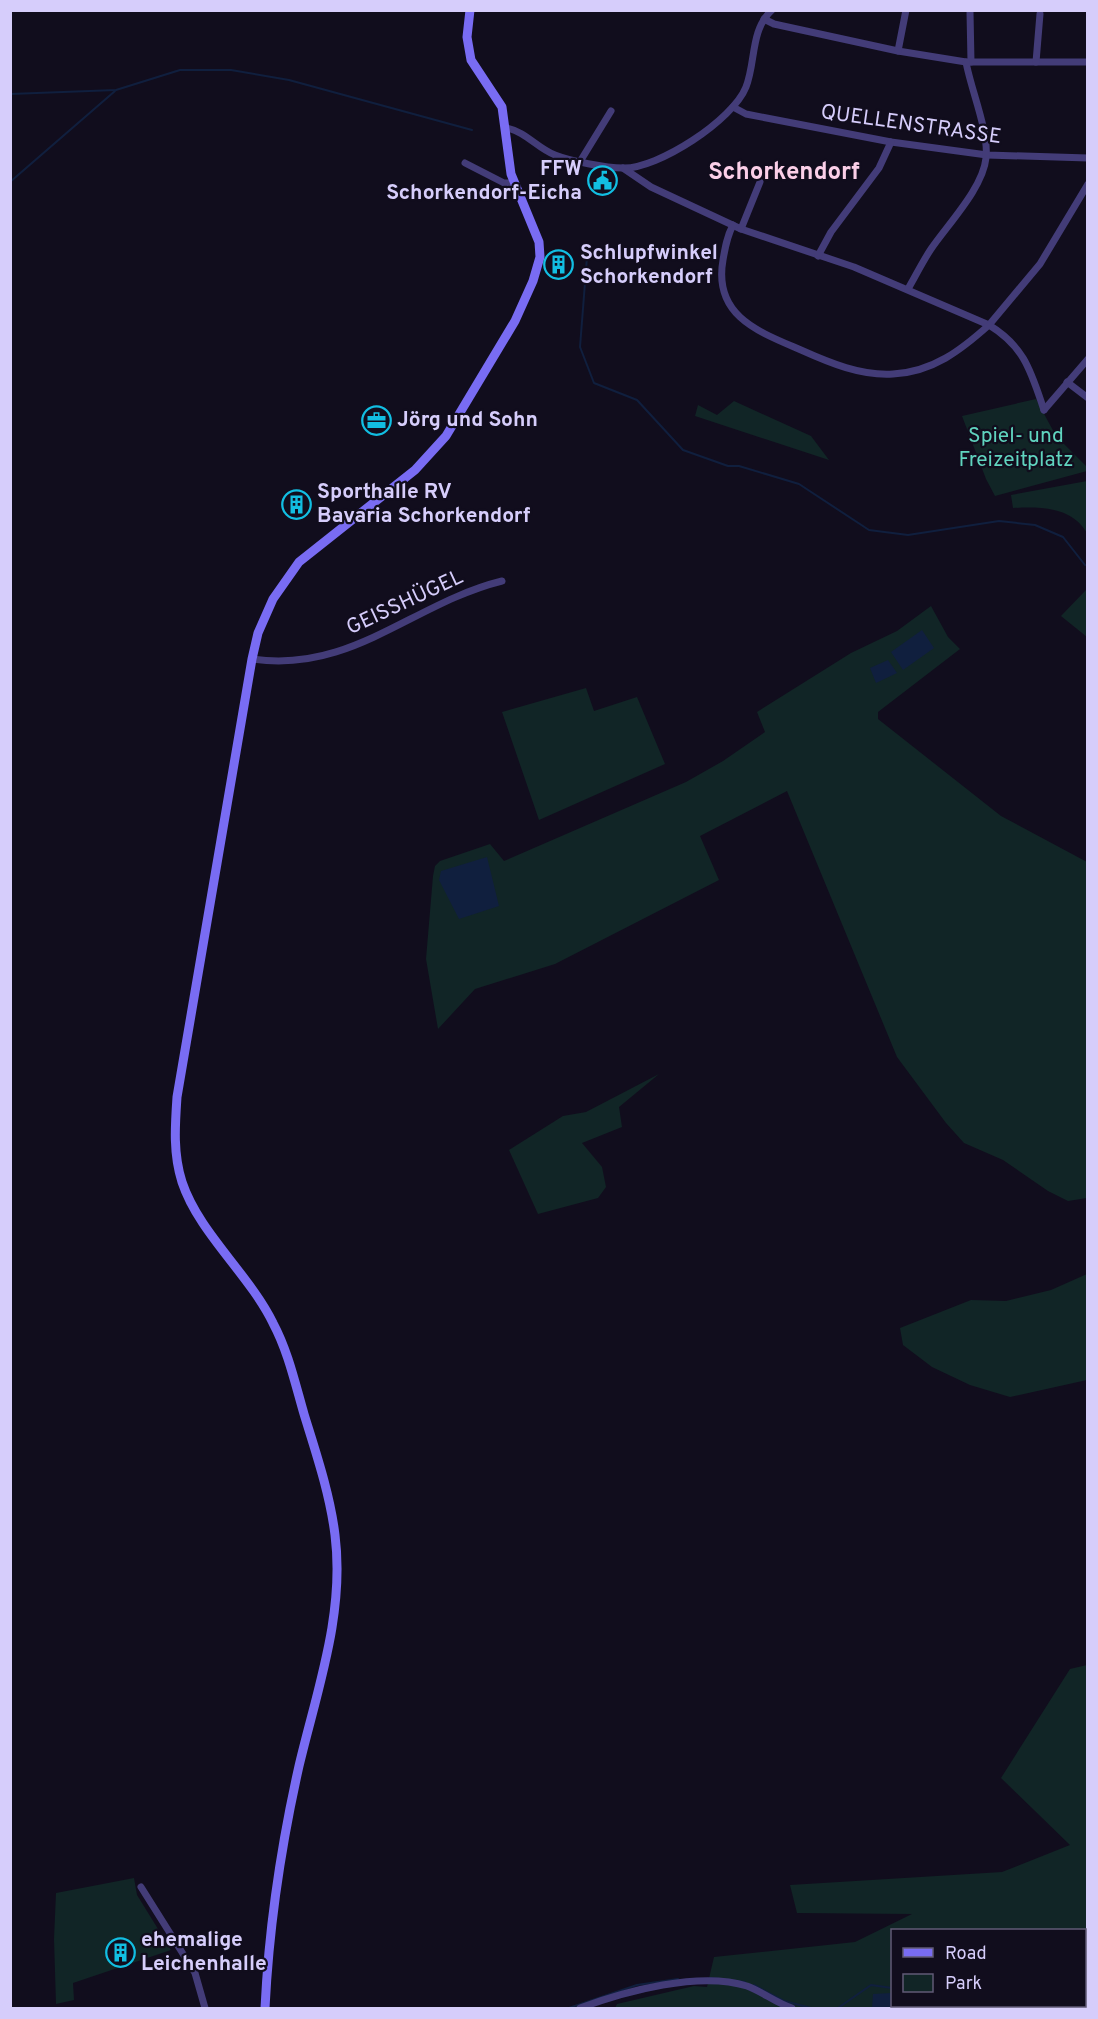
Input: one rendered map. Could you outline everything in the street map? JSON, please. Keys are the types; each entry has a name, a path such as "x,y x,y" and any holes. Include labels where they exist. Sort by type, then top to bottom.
{"street":[{"path":"265,2008 270,1937 288,1818 333,1625 337,1582 335,1536 332,1514 312,1441 274,1323 249,1282 202,1220 181,1178 175,1127 194,1000 252,659 263,620 291,571 314,547 391,490 433,454 466,404 515,321 533,281 540,256 537,235 514,183 502,107 471,60 467,37 470,10"},
{"path":"623,168 660,158 679,148 706,132 734,107 746,89 756,35 764,19 772,10"},
{"path":"898,51 906,10"},
{"path":"908,289 932,247 971,192 985,167 987,155 969,62 970,12"},
{"path":"1036,62 1040,14"},
{"path":"764,19 774,24 898,51 969,62 1088,62"},
{"name":"QUELLENSTRASSE","path":"734,107 746,114 891,142 987,155 1088,158"},
{"path":"581,160 611,111"},
{"path":"507,128 518,130 554,154 623,168 651,187 741,229 854,267 989,325 1011,341 1025,358 1044,410 1088,359"},
{"path":"818,256 831,232 879,168 891,142"},
{"path":"465,163 504,183 514,183"},
{"path":"741,229 760,182"},
{"path":"733,225 728,236 721,279 731,308 750,326 834,364 873,374 894,375 933,366 958,352 989,325 1040,264 1088,184"},
{"path":"1067,382 1088,398"},
{"name":"GEISSHÜGEL","path":"252,659 269,662 299,659 361,644 449,598 502,581"},
{"path":"141,1887 195,1973 205,2008"},
{"path":"580,2008 631,1990 698,1982 745,1986 792,2008"}],"green space":[{"name":"Spiel- und Freizeitplatz","path":"1036,399 1056,436 1087,467 1087,471 995,496 986,479 962,416"},
{"path":"734,401 811,436 829,460 695,416 698,405 717,415"},
{"path":"1087,481 1087,533 1080,524 1064,513 1044,508 1013,508 1011,495"},
{"path":"1087,589 1087,637 1061,616"},
{"path":"931,606 948,637 960,649 878,712 878,719 1001,816 1087,862 1087,1198 1068,1201 1048,1191 1003,1160 964,1143 946,1123 897,1057 787,791 700,836 719,880 555,964 475,989 438,1029 426,959 433,876 435,866 440,861 490,844 504,861 686,782 723,761 765,732 757,712 851,653 897,631"},
{"path":"586,688 594,711 637,697 665,764 539,820 502,712"},
{"path":"659,1074 619,1107 622,1127 582,1143 602,1167 606,1187 598,1198 538,1214 509,1150 563,1116 586,1112"},
{"path":"1087,1274 1087,1380 1010,1397 970,1385 932,1367 903,1345 900,1328 971,1300 1006,1301 1051,1290"},
{"path":"1087,1665 1087,2008 1069,2007 1086,2007 1086,1929 891,1929 891,2007 1060,2008 615,2008 617,2004 694,1986 707,1987 714,1957 855,1942 912,1914 797,1913 790,1885 1002,1872 1070,1845 1001,1778 1070,1669"},
{"path":"134,1878 137,1895 171,1950 73,1983 74,2000 56,2004 54,1939 56,1893"}],"water":[{"path":"922,630 934,648 903,670 891,652"},
{"path":"888,660 897,673 876,683 870,668"},
{"path":"487,857 499,906 459,919 439,880 441,871"},
{"path":"891,1993 891,2007 893,2008 872,2008 873,1994"}],"waterway":[{"path":"10,94 116,90 180,70 231,70 289,80 472,130"},
{"path":"10,182 115,91"},
{"path":"587,257 580,347 594,383 637,400 683,450 728,466 739,466 799,484 869,530 908,535 999,521 1035,525 1063,537 1085,565"},
{"path":"711,1978 745,1982"},
{"path":"569,2008 637,1985 678,1979"},
{"path":"754,1985 784,2001 811,2008"},
{"path":"838,2008 871,1985 891,1988"}],"place":[{"name":"FFW Schorkendorf-Eicha","path":"603,181"},
{"name":"Schlupfwinkel Schorkendorf","path":"559,265"},
{"name":"Jörg und Sohn","path":"376,420"},
{"name":"Sporthalle RV Bavaria Schorkendorf","path":"296,504"},
{"name":"ehemalige Leichenhalle","path":"120,1952"}],"district":[{"name":"Schorkendorf","path":"784,173"}]}
